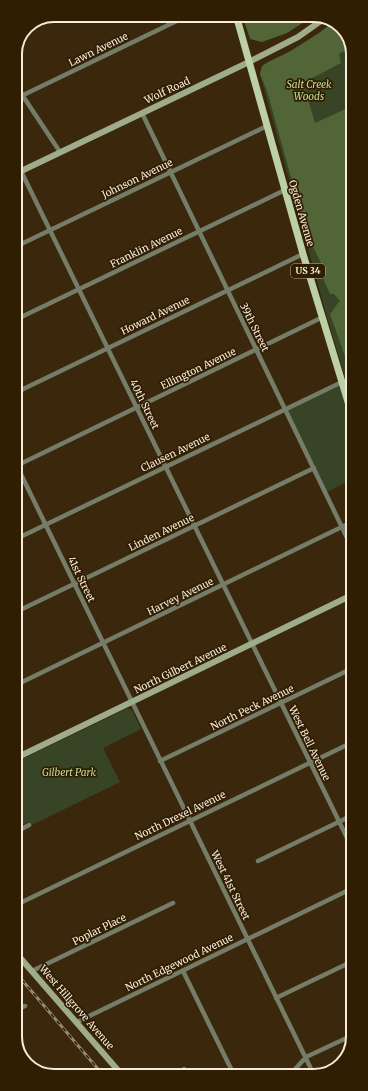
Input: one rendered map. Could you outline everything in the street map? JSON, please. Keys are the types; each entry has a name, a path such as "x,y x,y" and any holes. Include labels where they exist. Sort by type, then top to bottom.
{"main road":[{"name":"Ogden Avenue","path":"238,22 303,254 346,395"}],"street":[{"name":"Lawn Avenue","path":"23,96 175,22"},
{"name":"Wolf Road","path":"22,170 249,62 298,37 318,23"},
{"path":"23,96 60,152"},
{"name":"39th Street","path":"142,113 346,535"},
{"name":"Johnson Avenue","path":"22,244 267,126"},
{"name":"40th Street","path":"22,179 50,230 251,644"},
{"name":"Franklin Avenue","path":"22,317 285,190"},
{"name":"Howard Avenue","path":"22,390 303,254"},
{"name":"Ellington Avenue","path":"22,462 323,317"},
{"name":"Clausen Avenue","path":"22,536 342,382"},
{"name":"Linden Avenue","path":"22,609 314,468"},
{"name":"41st Street","path":"22,477 132,702"},
{"name":"Harvey Avenue","path":"22,682 346,525"},
{"name":"North Gilbert Avenue","path":"22,755 346,598"},
{"name":"West Bell Avenue","path":"251,644 346,836"},
{"name":"North Peck Avenue","path":"160,761 346,671"},
{"name":"West 41st Street","path":"132,702 311,1069"},
{"name":"North Drexel Avenue","path":"22,902 346,745"},
{"path":"258,861 346,818"},
{"path":"22,829 29,825"},
{"name":"North Edgewood Avenue","path":"77,1022 346,891"},
{"name":"Poplar Place","path":"32,971 173,903"},
{"name":"West Hillgrove Avenue","path":"22,960 117,1069"},
{"path":"276,998 346,964"},
{"path":"183,970 231,1069"},
{"path":"296,1069 306,1058 346,1038"}],"green space":[{"path":"244,22 304,22 287,33 262,42 250,39"},
{"name":"Salt Creek Woods","path":"329,25 332,27 341,36 346,54 346,380 327,317 260,74 262,66 289,52"},
{"name":"Salt Creek Woods","path":"329,25 332,27 341,36 346,50 339,54 341,63 303,83 315,123 346,109 346,359 330,314 340,301 334,294 330,294 324,279 324,269 307,235 267,91 260,74 262,66 289,52"},
{"path":"341,385 346,401 346,482 327,492 287,410"},
{"name":"Gilbert Park","path":"126,709 132,710 141,729 103,748 120,782 30,826 28,822 22,825 22,759"}],"railway":[{"path":"22,980 98,1069"}]}
